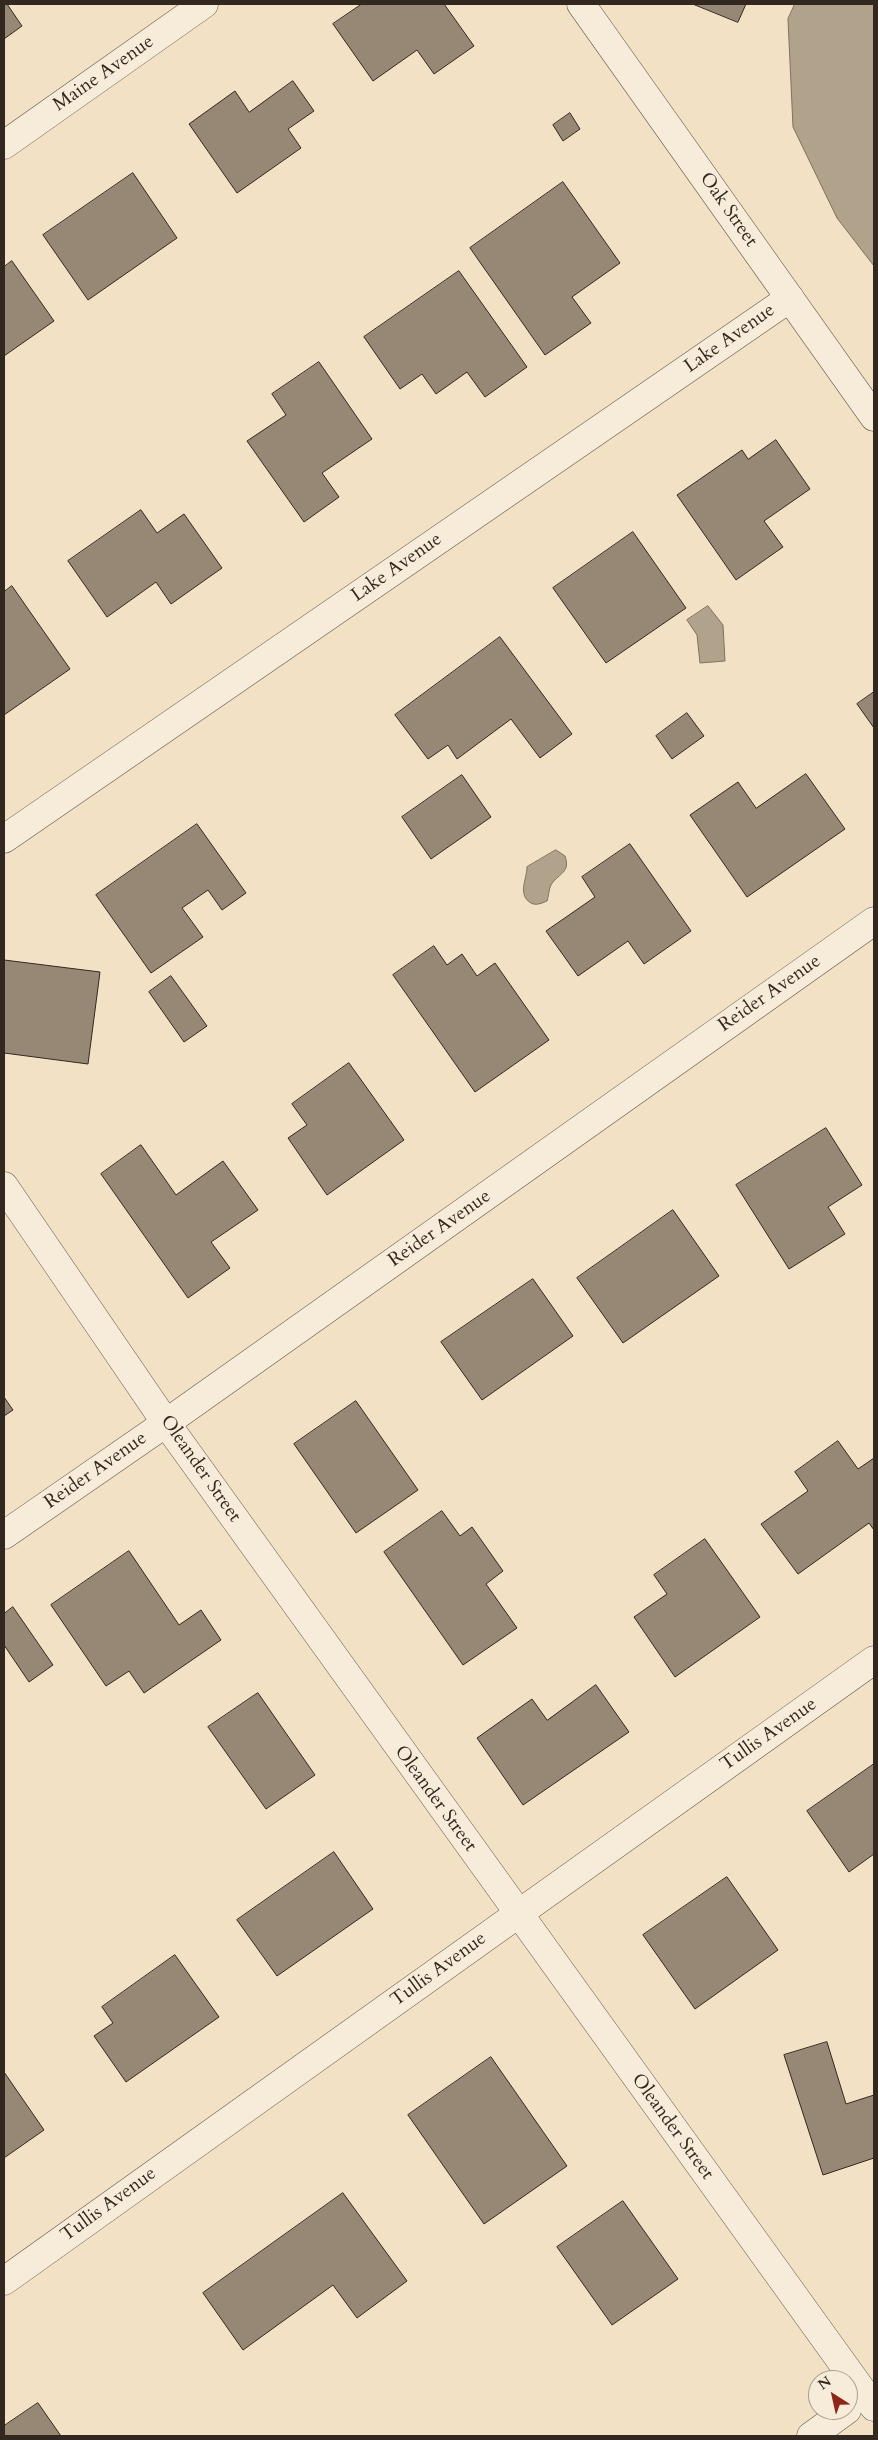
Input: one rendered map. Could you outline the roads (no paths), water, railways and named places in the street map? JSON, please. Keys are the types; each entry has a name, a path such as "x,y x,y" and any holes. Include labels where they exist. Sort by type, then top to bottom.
{"street":[{"name":"Maine Avenue","path":"4,145 204,4"},
{"name":"Oak Street","path":"581,4 874,417"},
{"name":"Lake Avenue","path":"4,839 790,298"},
{"name":"Reider Avenue","path":"4,1534 166,1423 874,921"},
{"name":"Oleander Street","path":"4,1186 166,1423 518,1914 862,2403"},
{"name":"Tullis Avenue","path":"4,2280 874,1660"},
{"path":"810,2436 862,2403"}]}
